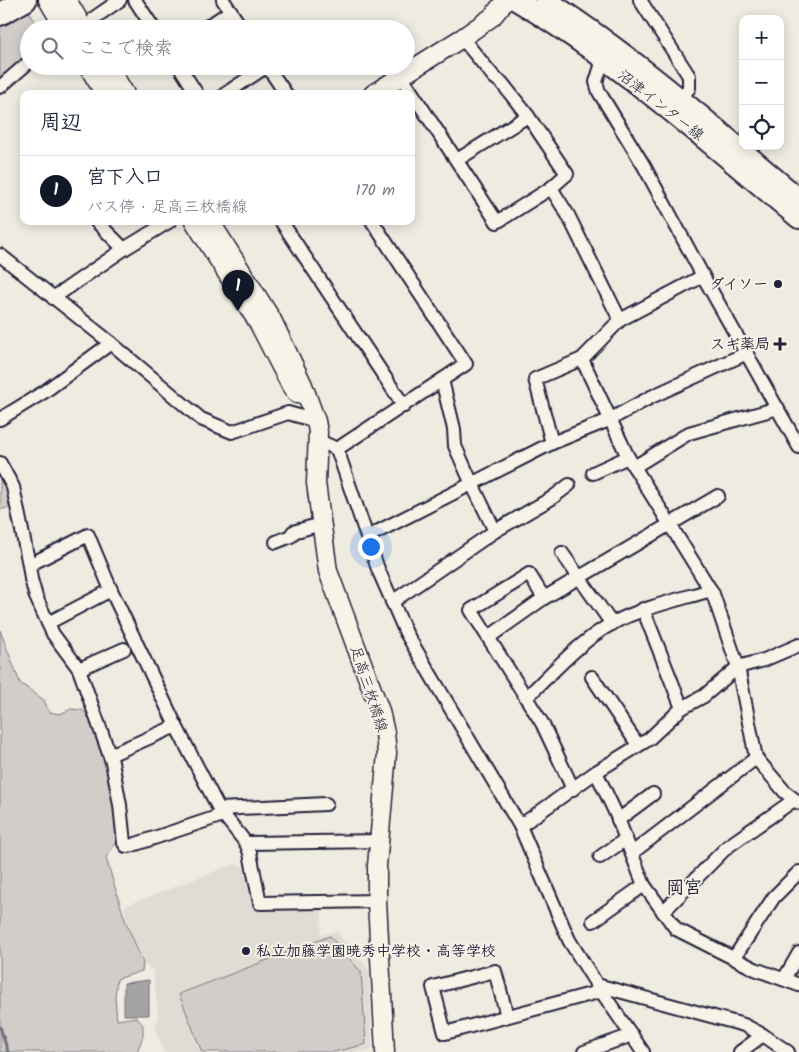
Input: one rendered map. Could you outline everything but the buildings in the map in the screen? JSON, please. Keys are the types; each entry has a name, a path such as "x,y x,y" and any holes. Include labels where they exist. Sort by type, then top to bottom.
{"highway":[{"path":"0,14 25,0"}],"main road":[{"path":"48,0 67,16 80,20"},
{"path":"415,68 492,17 506,0"},
{"name":"沼津インター線","path":"516,0 574,38 603,60 676,106 799,198"},
{"name":"沼津インター線","path":"546,0 602,38 799,218"},
{"path":"93,75 103,90"},
{"path":"113,75 123,90"},
{"path":"379,90 402,76"},
{"path":"197,225 259,324 291,386 316,421"},
{"name":"足高三枚橋線","path":"213,225 272,320 300,378 316,421 316,484 328,571 380,711 385,733 387,754 377,866 377,901 385,1052"}],"street":[{"path":"93,20 120,0"},
{"path":"135,0 148,20"},
{"path":"223,0 236,20"},
{"path":"640,0 689,76 689,88 676,106"},
{"path":"218,20 231,11"},
{"path":"415,96 497,222 551,188 567,174 528,116 462,38"},
{"path":"603,60 596,82 599,92 644,166 799,447"},
{"path":"0,87 20,70"},
{"path":"185,75 194,90"},
{"path":"231,90 254,75"},
{"path":"273,75 283,90"},
{"path":"402,76 411,90"},
{"path":"457,160 528,116"},
{"path":"551,188 568,216 620,320"},
{"path":"100,225 124,249"},
{"path":"54,298 124,249 163,225"},
{"path":"284,225 404,406"},
{"path":"338,449 466,364 375,225"},
{"path":"0,255 111,343 201,419 232,432 288,413 316,421"},
{"path":"552,443 534,379 582,359 620,320 703,276"},
{"path":"0,418 44,392 111,343"},
{"path":"367,537 552,443 609,420 651,397 747,353"},
{"path":"582,359 609,420 631,462 711,590 738,667 756,758 785,792 797,802 727,847 663,912"},
{"path":"442,380 454,429 456,446 495,531"},
{"path":"594,474 631,462 689,433 778,408"},
{"path":"317,440 338,449 378,569 406,633 520,826 569,940 643,1052"},
{"path":"0,463 13,487 36,597 53,634 79,670 110,756 126,846 221,812 326,804"},
{"path":"392,602 495,531 552,498 569,485"},
{"path":"489,637 544,598 580,579 718,496"},
{"path":"276,542 292,536 293,532 321,524"},
{"path":"29,565 88,535 111,590 176,726 221,812 246,843 260,903 377,901"},
{"path":"562,553 612,624"},
{"path":"544,598 529,574 471,610 542,723 574,789"},
{"path":"48,623 111,590"},
{"path":"526,698 581,645 612,624 643,609 711,590"},
{"path":"643,609 682,708"},
{"path":"520,826 596,772 649,739 682,708 704,696 738,667 764,660 799,645"},
{"path":"79,670 124,649"},
{"path":"592,677 638,745"},
{"path":"110,756 176,726"},
{"path":"632,853 756,758"},
{"path":"596,772 644,885 676,929 755,969 799,984"},
{"path":"618,820 653,794"},
{"path":"600,857 626,839"},
{"path":"246,843 380,841"},
{"path":"734,958 774,897 799,872"},
{"path":"593,921 644,885"},
{"path":"784,980 799,953"},
{"path":"507,1016 495,971 433,987 445,1033 507,1016 599,988 744,1025 788,1052"},
{"path":"584,1052 632,1035"},
{"path":"740,1052 763,1035"}],"shaded area":[{"path":"28,9 34,20 20,20 20,73 0,89 0,22"},
{"path":"0,459 16,505 0,510"},
{"path":"0,630 20,683 44,700 49,712 60,714 71,709 82,710 90,717 99,737 117,802 117,840 106,858 125,920 143,963 142,971 117,979 115,996 117,1020 136,1017 143,1025 143,1036 137,1052 0,1052"},
{"name":"私立加藤学園暁秀中学校・高等学校","path":"234,864 247,867 256,908 322,906 321,935 336,931 369,970 372,1050 362,1052 160,1052 163,1050 153,1024 159,1019 153,970 146,966 125,920 125,906"},
{"path":"330,936 361,972 366,1044 335,1052 202,1052 179,994"},
{"path":"149,980 149,1015 124,1015 124,983"}],"waterway":[{"path":"0,1027 8,1052"}],"place":[{"name":"ダイソー","path":"778,284"},
{"name":"宮下入口","path":"238,311"},
{"name":"スギ薬局","path":"780,344"},
{"name":"私立加藤学園暁秀中学校・高等学校","path":"246,951"}],"district":[{"name":"岡宮","path":"684,887"}]}
